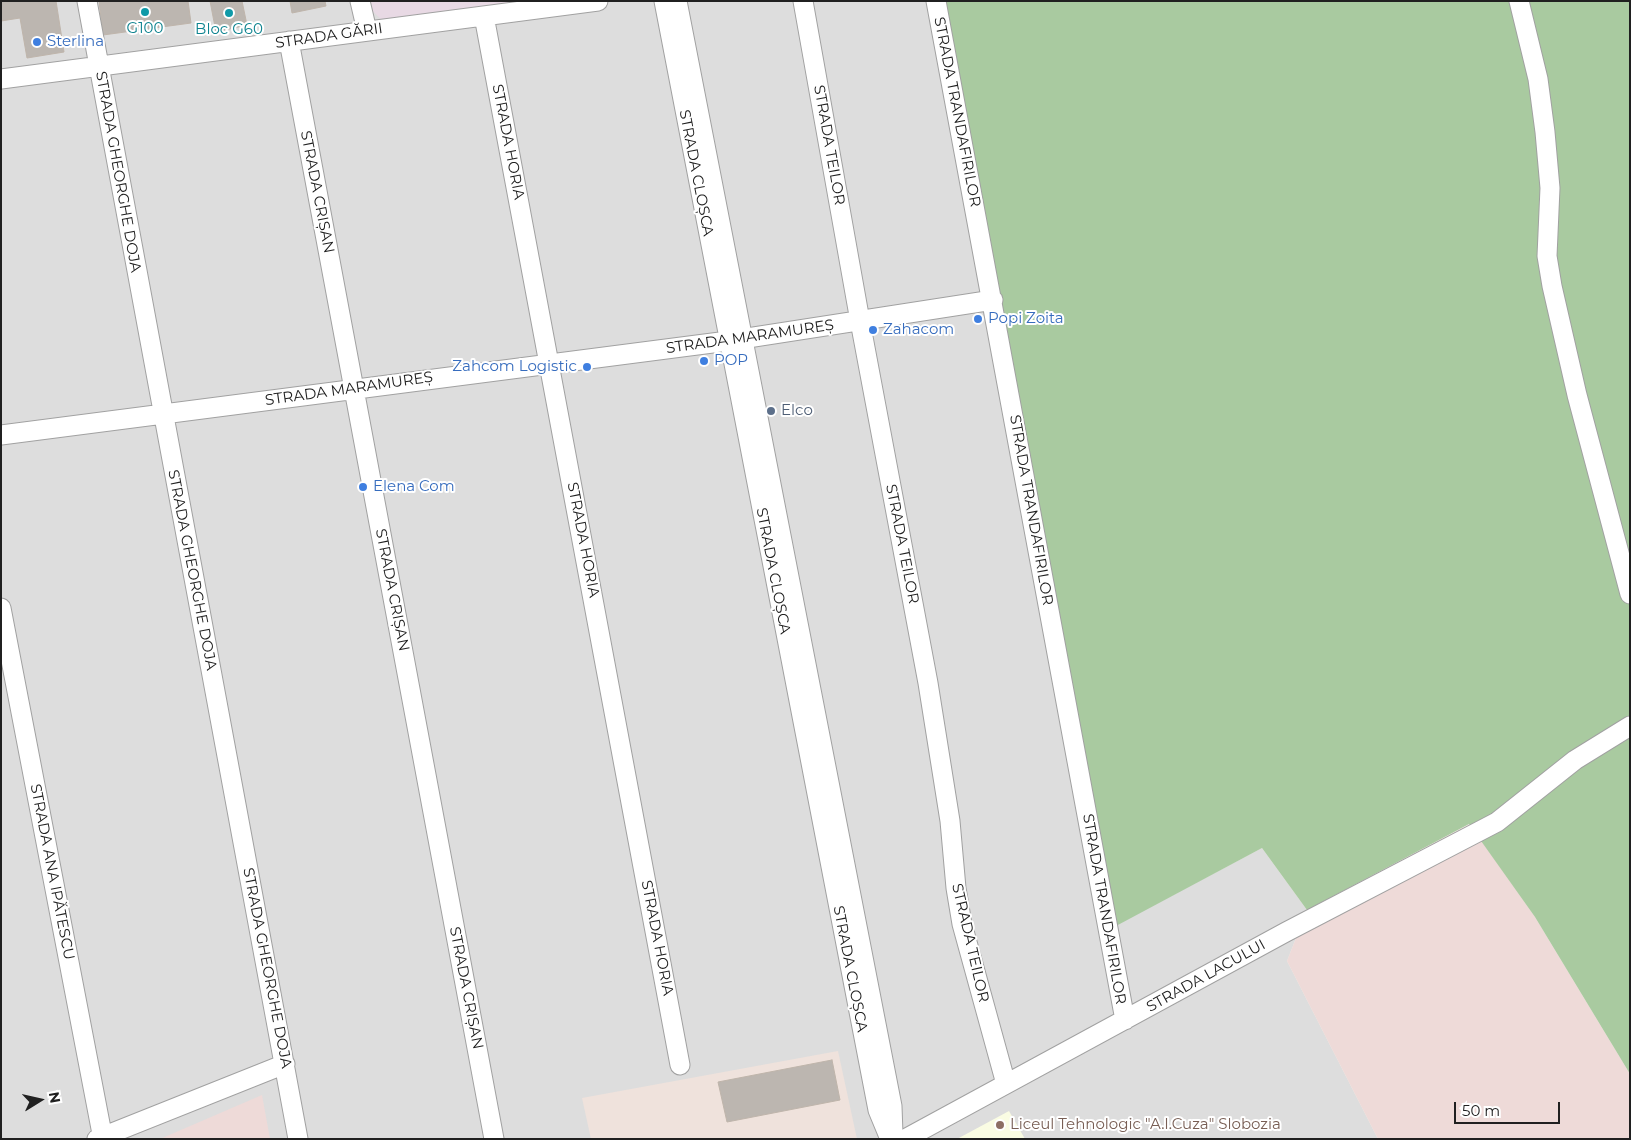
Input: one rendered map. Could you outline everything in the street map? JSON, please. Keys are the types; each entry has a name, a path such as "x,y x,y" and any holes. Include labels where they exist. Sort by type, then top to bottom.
{"street":[{"name":"STRADA GHEORGHE DOJA","path":"87,1 298,1139"},
{"path":"360,1 367,31"},
{"name":"STRADA GĂRII","path":"1,79 598,1"},
{"name":"STRADA CLOȘCA","path":"664,1 736,340"},
{"name":"STRADA CLOȘCA","path":"677,1 736,340 878,1110 892,1139"},
{"name":"STRADA TEILOR","path":"803,1 860,321 928,683 950,821 956,888 962,924 1006,1084"},
{"name":"STRADA TRANDAFIRILOR","path":"936,1 993,300 1125,1020"},
{"path":"1519,1 1538,79 1545,132 1550,188 1547,256 1552,286 1577,395 1630,594"},
{"name":"STRADA HORIA","path":"484,16 680,1065"},
{"name":"STRADA CRIȘAN","path":"289,41 494,1139"},
{"name":"STRADA MARAMUREȘ","path":"1,435 736,340 993,300"},
{"name":"STRADA ANA IPĂTESCU","path":"1,608 101,1138"},
{"name":"STRADA LACULUI","path":"905,1139 1482,828 1497,822 1575,760 1630,726"},
{"path":"101,1138 284,1064"}],"shaded area":[{"path":"1,1 362,1 462,9 525,1 936,1 1000,310 1069,665 1116,925 1262,848 1307,910 1287,961 1378,1139 1,1139"},
{"path":"362,1 525,1 462,9 386,24"},
{"path":"1470,824 1535,917 1630,1074 1630,1139 1378,1139 1287,961 1307,910"},
{"path":"838,1051 857,1139 591,1139 582,1098"},
{"path":"262,1095 270,1139 160,1139"},
{"name":"Liceul Tehnologic \"A.I.Cuza\" Slobozia","path":"1009,1111 1025,1139 957,1139"}],"green space":[{"path":"936,1 1630,1 1630,1074 1535,917 1469,824 1307,910 1262,848 1116,926 1069,665 1000,310"}],"building":[{"path":"1,1 56,1 64,52 27,58 20,18 1,21"},
{"name":"G100","path":"99,1 188,1 191,23 103,35"},
{"name":"Bloc G60","path":"210,1 242,1 247,25 216,32"},
{"path":"290,1 325,1 326,6 292,13"},
{"path":"832,1060 840,1100 727,1122 718,1082"}],"place":[{"name":"G100","path":"145,12"},
{"name":"Bloc G60","path":"229,13"},
{"name":"Sterlina","path":"37,42"},
{"name":"Popi Zoita","path":"978,319"},
{"name":"Zahacom","path":"873,330"},
{"name":"POP","path":"704,361"},
{"name":"Zahcom Logistic","path":"587,367"},
{"name":"Elco","path":"771,411"},
{"name":"Elena Com","path":"363,487"},
{"name":"Liceul Tehnologic \"A.I.Cuza\" Slobozia","path":"1000,1125"}]}
